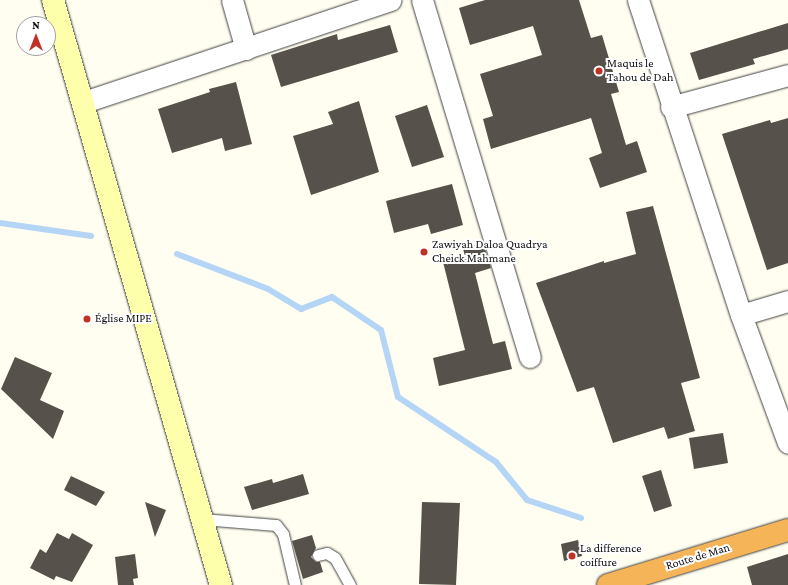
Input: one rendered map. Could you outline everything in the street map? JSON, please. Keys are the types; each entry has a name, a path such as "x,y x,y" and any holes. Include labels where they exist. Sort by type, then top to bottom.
{"highway":[{"name":"Route de Man","path":"608,585 788,530"}],"street":[{"path":"54,0 220,585"},
{"path":"232,0 246,49"},
{"path":"84,102 390,0"},
{"path":"422,0 530,356"},
{"path":"638,0 671,107 741,315 788,443"},
{"path":"671,107 788,75"},
{"path":"741,315 788,301"}],"lane":[{"path":"202,519 276,525 283,534 294,561 295,585"},
{"path":"318,555 327,553 335,558 350,585"}],"building":[{"path":"485,0 579,0 591,38 602,35 619,92 611,94 626,145 637,141 647,172 600,188 589,158 602,153 591,118 491,149 483,119 493,116 480,74 542,55 533,26 470,45 459,8"},
{"path":"788,23 788,49 753,59 755,64 699,80 690,53"},
{"path":"390,25 398,52 281,87 271,55 337,34 338,40"},
{"path":"236,82 252,144 225,151 222,138 172,153 158,109 210,92 209,89"},
{"path":"359,101 379,172 311,195 293,136 333,124 328,112"},
{"path":"427,105 444,157 412,167 395,116"},
{"path":"788,118 788,263 767,270 722,134 770,120 771,123"},
{"path":"452,184 463,225 431,234 428,224 394,233 386,201"},
{"path":"653,206 700,378 681,383 695,431 668,439 664,427 613,443 594,387 577,392 536,283 604,261 604,263 636,254 626,212"},
{"path":"483,243 491,268 475,273 493,344 505,341 512,369 439,386 433,358 465,350 443,262 465,256 463,249"},
{"path":"15,357 52,373 40,400 64,411 53,439 1,389"},
{"path":"723,433 728,463 694,469 689,438"},
{"path":"661,470 672,506 654,512 642,476"},
{"path":"303,474 309,494 252,510 244,487 272,479 273,483"},
{"path":"71,476 105,492 96,506 64,490"},
{"path":"145,502 166,510 155,537"},
{"path":"422,502 460,503 456,585 419,584"},
{"path":"57,533 69,539 72,533 93,545 72,582 56,576 54,580 30,568 40,549 46,553"},
{"path":"312,535 316,548 311,557 316,562 320,562 323,572 303,579 292,541"},
{"path":"578,540 582,556 564,561 561,544"},
{"path":"135,554 138,578 133,579 134,585 118,585 115,557"},
{"path":"788,554 788,585 752,585 747,567"}],"waterway":[{"path":"0,223 91,236"},
{"path":"177,254 268,289 301,309 332,297 381,330 398,397 496,462 527,500 581,518"}],"place":[{"name":"Maquis le Tahou de Dah","path":"599,71"},
{"name":"Zawiyah Daloa Quadrya Cheick Mahmane","path":"424,252"},
{"name":"Église MIPE","path":"87,319"},
{"name":"La difference coiffure","path":"572,556"}]}
